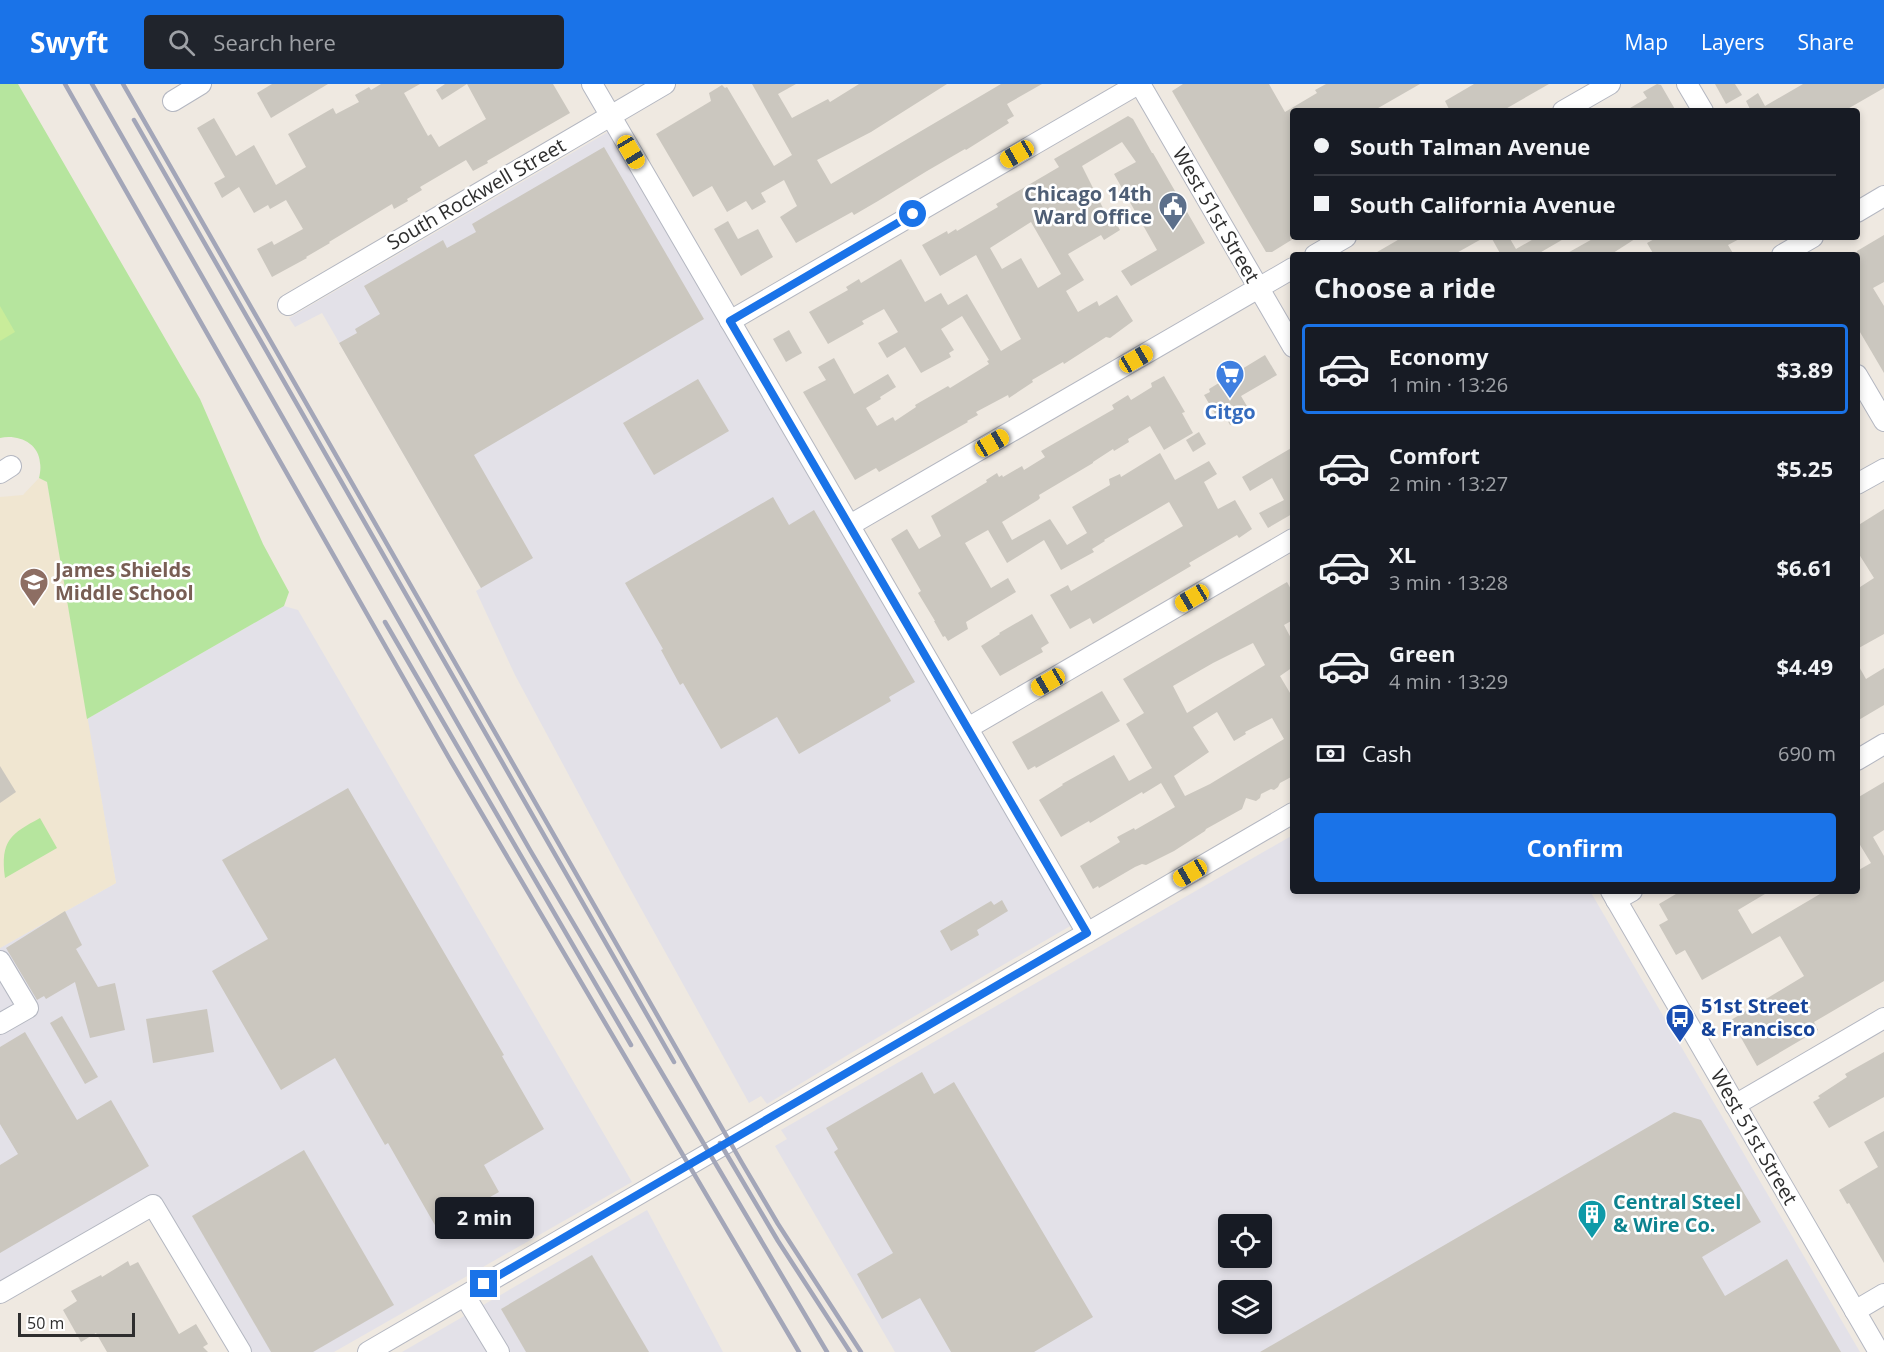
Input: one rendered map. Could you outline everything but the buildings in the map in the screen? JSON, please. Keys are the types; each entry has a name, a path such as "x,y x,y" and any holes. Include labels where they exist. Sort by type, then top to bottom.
{"street":[{"path":"172,101 201,84"},
{"path":"592,84 1087,933"},
{"name":"South Rockwell Street","path":"288,305 664,84"},
{"path":"730,321 1139,84"},
{"name":"West 51st Street","path":"1139,84 1290,341"},
{"path":"1568,108 1610,84"},
{"path":"1687,84 1701,108"},
{"path":"1860,210 1884,196"},
{"path":"1320,252 1341,240"},
{"path":"1783,250 1806,240"},
{"path":"850,525 1290,270"},
{"path":"1860,380 1884,421"},
{"path":"1860,482 1884,469"},
{"path":"968,728 1290,541"},
{"path":"1860,758 1884,744"},
{"path":"368,1352 1290,815"},
{"name":"West 51st Street","path":"1619,894 1735,1105 1879,1352"},
{"path":"0,961 28,1008 0,1024"},
{"path":"1735,1105 1884,1018"},
{"path":"0,1293 153,1205 241,1352"},
{"path":"1855,1311 1884,1294"},
{"path":"465,1296 499,1352"}],"shaded area":[{"path":"608,132 1072,925 767,1104 761,1096 749,1103 515,675 476,591 481,588 322,313 295,327 289,318"},
{"name":"James Shields Middle School","path":"39,478 47,482 116,883 0,948 0,497 23,495"},
{"path":"284,606 298,610 632,1182 334,1352 237,1352 153,1209 0,1293 0,948 116,883 87,719"},
{"path":"1290,837 1290,894 1592,894 1860,1352 895,1352 775,1146 787,1139 781,1130"},
{"path":"647,1210 723,1352 402,1352"}],"green space":[{"path":"0,84 18,84 200,399 263,544 289,592 284,606 87,719 47,482 39,478 39,456 32,445 20,439 0,438"},
{"path":"0,306 15,332 0,341"},
{"path":"40,818 57,848 5,878 4,855 10,840 15,834"}],"railway":[{"path":"65,84 449,758 799,1352"},
{"path":"92,84 530,850 827,1352"},
{"path":"123,84 742,1163 778,1224 861,1352"},
{"path":"134,120 674,1062"},
{"path":"385,622 631,1045"},
{"path":"720,1143 778,1241 850,1352"}],"place":[{"name":"Chicago 14th Ward Office","path":"1173,232"},
{"name":"Citgo","path":"1230,400"},
{"name":"James Shields Middle School","path":"34,608"},
{"name":"51st Street & Francisco","path":"1680,1044"},
{"name":"Central Steel & Wire Co.","path":"1592,1240"}],"route":[{"path":"484,1284 1087,933 730,321 913,214"}]}
